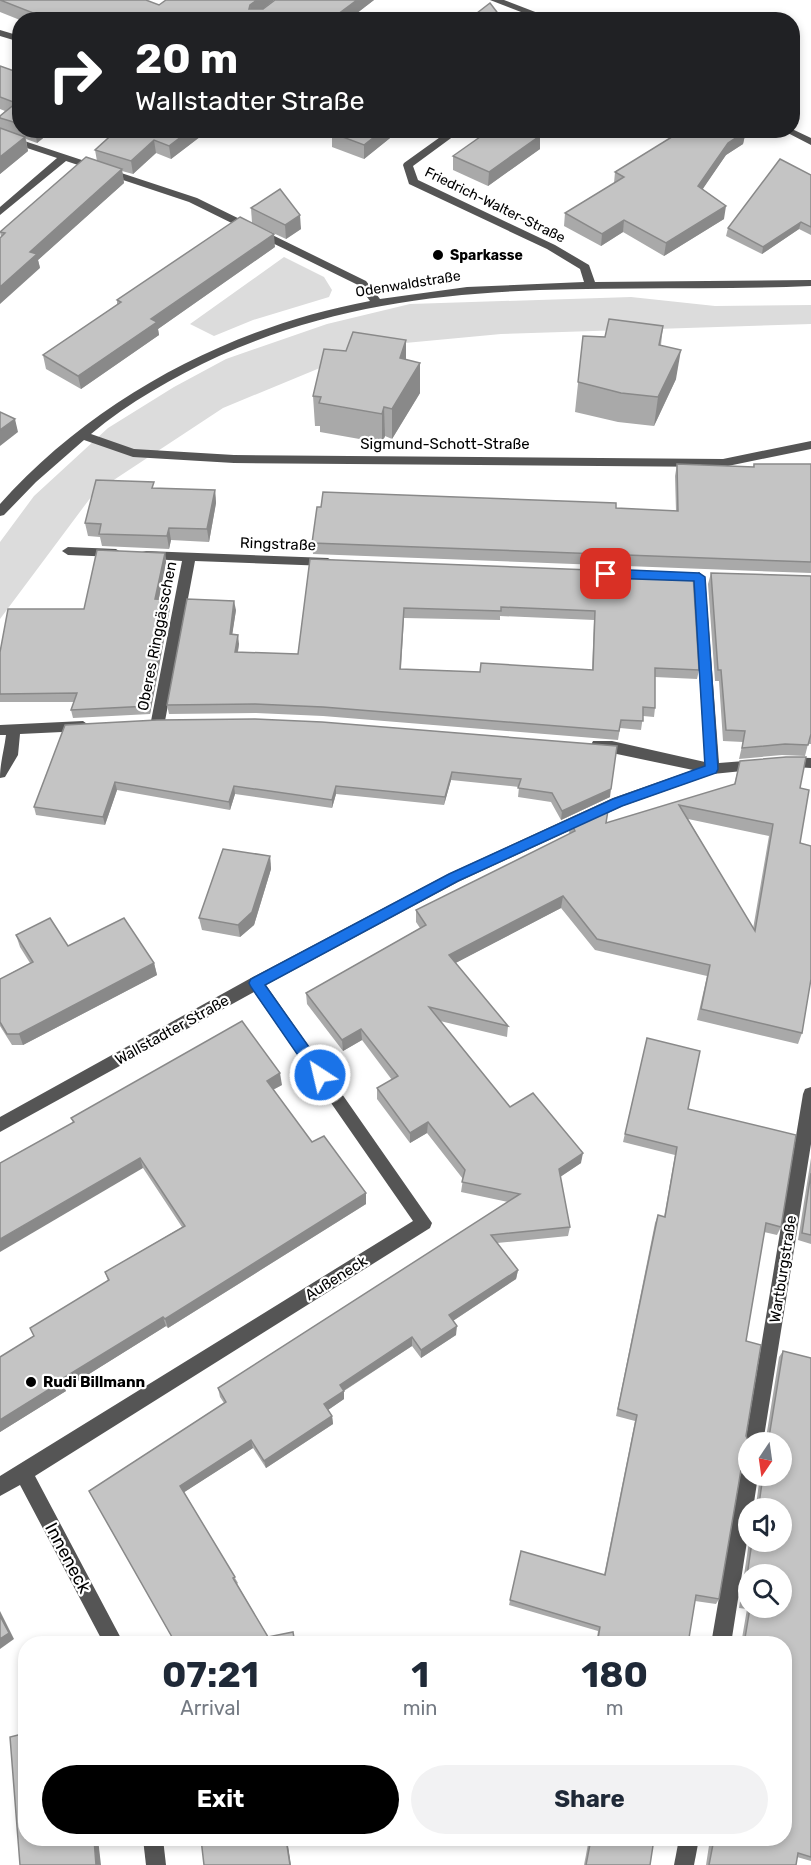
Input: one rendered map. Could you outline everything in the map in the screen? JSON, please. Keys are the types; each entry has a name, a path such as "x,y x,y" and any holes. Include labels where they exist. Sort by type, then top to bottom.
{"street":[{"path":"495,0 529,12"},
{"path":"0,136 193,200 362,283 376,301"},
{"name":"Friedrich-Walter-Straße","path":"446,138 408,165 413,182 559,252 585,267 591,285"},
{"path":"0,212 65,157"},
{"name":"Odenwaldstraße","path":"2,507 81,435 149,386 214,352 292,323 376,301 467,290 591,285 700,286 811,283"},
{"name":"Sigmund-Schott-Straße","path":"81,435 133,453 234,459 723,463 811,445"},
{"name":"Ringstraße","path":"68,551 344,563"},
{"name":"Oberes Ringgässchen","path":"158,722 189,557"},
{"path":"589,744 612,746 712,769 699,577"},
{"path":"0,773 11,755 6,730 102,724"},
{"name":"Wallstadter Straße","path":"0,1125 256,983 453,878 618,802 712,769 782,762 811,764"},
{"name":"Außeneck","path":"0,1487 424,1223 256,983"},
{"name":"Wartburgstraße","path":"756,1432 806,1157 811,1094"},
{"name":"Inneneck","path":"22,1473 110,1636"},
{"path":"722,1636 747,1486"},
{"path":"154,1846 156,1865"},
{"path":"684,1865 688,1846"}],"shaded area":[{"path":"284,257 324,277 332,290 329,297 253,320 214,336 190,324"},
{"path":"631,297 715,306 811,305 811,324 501,334 373,346 223,408 94,493 0,619 0,542 34,496 108,428 174,387 226,359 327,324 410,304"}],"building":[{"path":"0,0 146,0 159,5 166,0 257,0 250,5 249,9 263,9 275,0 357,0 341,12 31,12"},
{"path":"490,3 497,12 478,12"},
{"path":"0,66 12,70 12,102 0,97"},
{"path":"12,106 12,122 0,118"},
{"path":"0,128 12,132 12,138 24,138 0,157"},
{"path":"108,138 180,138 169,146 154,140 131,161 95,150"},
{"path":"345,138 373,138 364,145"},
{"path":"479,138 537,138 489,172 453,156"},
{"path":"670,138 736,138 728,143 698,186 726,206 666,243 624,220 602,234 565,213 624,177 615,172"},
{"path":"86,157 122,169 30,252 37,254 0,287 0,238 5,233 0,232"},
{"path":"780,159 811,175 811,227 801,222 763,247 728,228"},
{"path":"280,189 300,215 285,225 251,208"},
{"path":"240,217 274,234 151,319 157,322 78,376 43,355 121,302 117,300"},
{"path":"609,319 663,326 659,345 681,350 658,397 621,393 578,382 583,336 605,337"},
{"path":"353,332 406,340 400,358 420,363 392,409 384,407 382,414 319,403 321,397 313,396 324,349 346,351"},
{"path":"0,412 15,419 0,430"},
{"path":"677,464 754,467 754,464 811,464 811,562 312,543 317,507 321,507 323,492 616,503 616,508 678,511"},
{"path":"96,480 154,482 152,488 215,490 207,529 169,528 167,536 99,534 101,524 85,523"},
{"path":"97,550 165,553 155,599 169,600 149,706 71,710 77,693 0,694 0,652 8,609 84,609"},
{"path":"310,559 693,574 699,670 655,668 655,708 643,707 643,721 621,720 619,731 323,707 255,704 167,705 187,599 234,601 230,634 238,635 235,652 298,654","holes":["501,607 595,611 593,670 481,663 480,672 400,669 404,608 501,611"]},
{"path":"711,573 811,576 811,734 808,745 785,744 742,748 745,731 726,730 721,670 718,670"},
{"path":"255,719 322,722 617,746 611,789 562,811 552,793 518,788 521,779 452,772 445,797 336,786 332,800 234,786 229,802 115,782 103,817 34,807 65,725 157,720"},
{"path":"806,757 800,788 809,790 800,843 811,846 811,979 802,1033 701,1009 710,965 597,939 563,896 449,955 508,1026 429,1007 510,1107 533,1093 583,1153 559,1169 570,1227 491,1235 518,1270 449,1315 457,1326 421,1350 412,1337 340,1385 344,1391 324,1404 332,1416 264,1461 251,1440 180,1486 267,1636 171,1636 89,1491 226,1402 218,1388 520,1194 462,1182 465,1170 428,1122 410,1133 377,1088 398,1076 361,1029 342,1040 306,993 426,925 416,910 575,831 570,821 609,804 606,823 735,784 740,761","holes":["679,805 773,824 755,931"]},
{"path":"223,849 270,856 252,912 238,925 199,918"},
{"path":"50,918 68,946 124,918 154,963 19,1034 7,1034 0,1022 0,979 33,962 16,935"},
{"path":"242,1021 280,1073 267,1081 312,1142 324,1136 366,1193 165,1319 163,1317 60,1380 61,1382 0,1420 0,1357 34,1336 30,1328 109,1280 105,1272 185,1226 140,1158 0,1239 0,1163 74,1122 71,1118"},
{"path":"647,1038 700,1051 688,1109 796,1135 781,1227 766,1223 746,1341 761,1345 747,1432 738,1432 738,1486 719,1599 696,1595 689,1636 598,1636 600,1627 510,1600 521,1551 605,1575 637,1415 618,1409 658,1215 665,1217 677,1147 625,1134"},
{"path":"811,1173 811,1235 802,1233"},
{"path":"783,1351 811,1358 811,1857 798,1853 796,1865 709,1865 713,1846 792,1846 792,1636 745,1636 748,1618 792,1618 792,1564 749,1564 751,1552 792,1552 792,1498 760,1498 762,1486 792,1486 792,1432 770,1432"},
{"path":"0,1616 9,1633 0,1639"},
{"path":"293,1632 294,1636 273,1636"},
{"path":"18,1735 18,1839 10,1737"},
{"path":"19,1846 95,1846 96,1865 20,1865"},
{"path":"202,1846 287,1846 290,1865 204,1865"},
{"path":"590,1846 653,1846 650,1865 586,1865"}],"place":[{"name":"Sparkasse","path":"438,255"},
{"name":"Rudi Billmann","path":"31,1382"}],"route":[{"path":"320,1075 256,983 453,878 618,802 712,769 699,577 606,574"}]}
